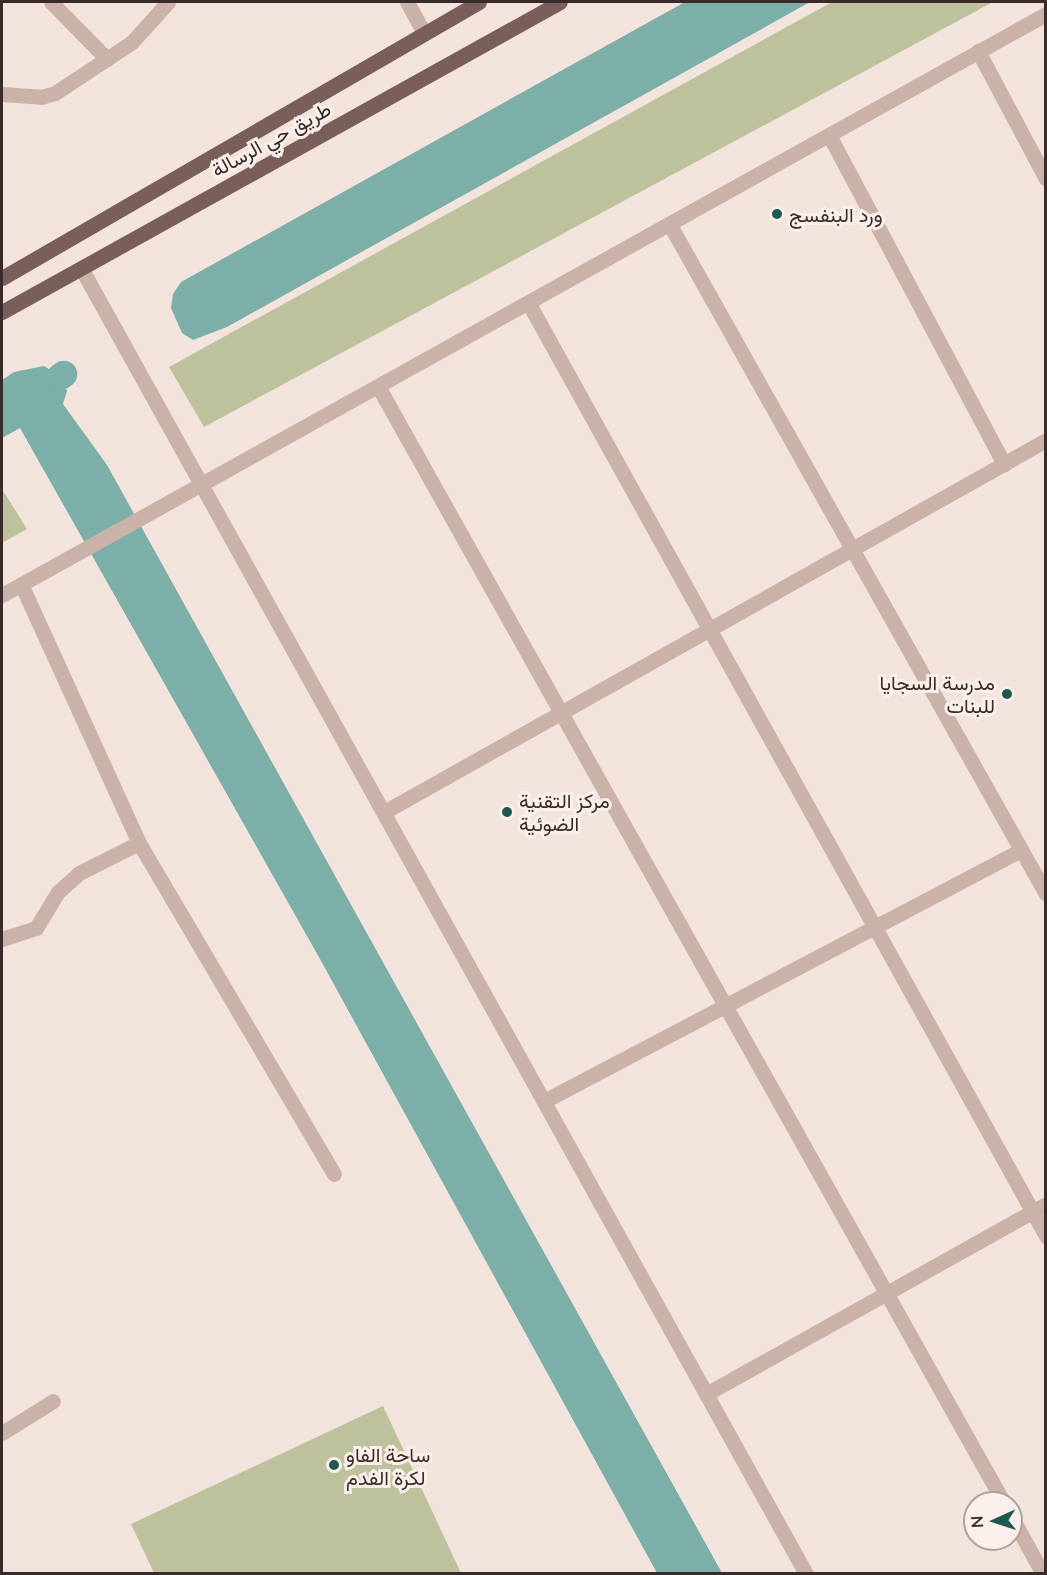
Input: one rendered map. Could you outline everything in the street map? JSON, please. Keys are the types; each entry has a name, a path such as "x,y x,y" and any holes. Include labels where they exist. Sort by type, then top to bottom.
{"main road":[{"name":"طريق حي الرسالة","path":"2,278 479,2"},
{"name":"طريق حي الرسالة","path":"2,312 560,2"}],"street":[{"path":"51,2 107,59"},
{"path":"2,94 41,98 55,93 107,59 156,20 168,2"},
{"path":"407,2 424,33"},
{"path":"2,595 201,483 380,388 1046,14"},
{"path":"978,51 1046,179"},
{"path":"829,135 1004,464"},
{"path":"670,225 1046,894"},
{"path":"81,268 806,1574"},
{"path":"529,304 874,928 1039,1208 1046,1236"},
{"path":"380,388 997,1491"},
{"path":"384,812 1046,440"},
{"path":"21,584 139,843 334,1174"},
{"path":"2,939 36,928 58,892 79,873 139,843"},
{"path":"544,1101 1021,850"},
{"path":"706,1394 1039,1208"},
{"path":"2,1433 53,1401"},
{"path":"1023,1538 1043,1574"}],"green space":[{"path":"832,2 993,2 204,427 169,367"},
{"path":"2,489 27,529 2,543"},
{"name":"ساحة الفاو لكرة الفدم","path":"383,1406 461,1573 154,1573 131,1524"}],"water":[{"path":"685,2 810,2 227,327 193,340 182,333 171,308 173,294 181,282"},
{"path":"44,366 60,376 67,391 63,404 107,465 722,1573 657,1573 320,959 20,428 2,438 2,380 14,372"}],"place":[{"name":"ورد البنفسج","path":"777,214"},
{"name":"مدرسة السجايا للبنات","path":"1007,694"},
{"name":"مركز التقنية الضوئية","path":"507,812"},
{"name":"ساحة الفاو لكرة الفدم","path":"334,1465"}]}
